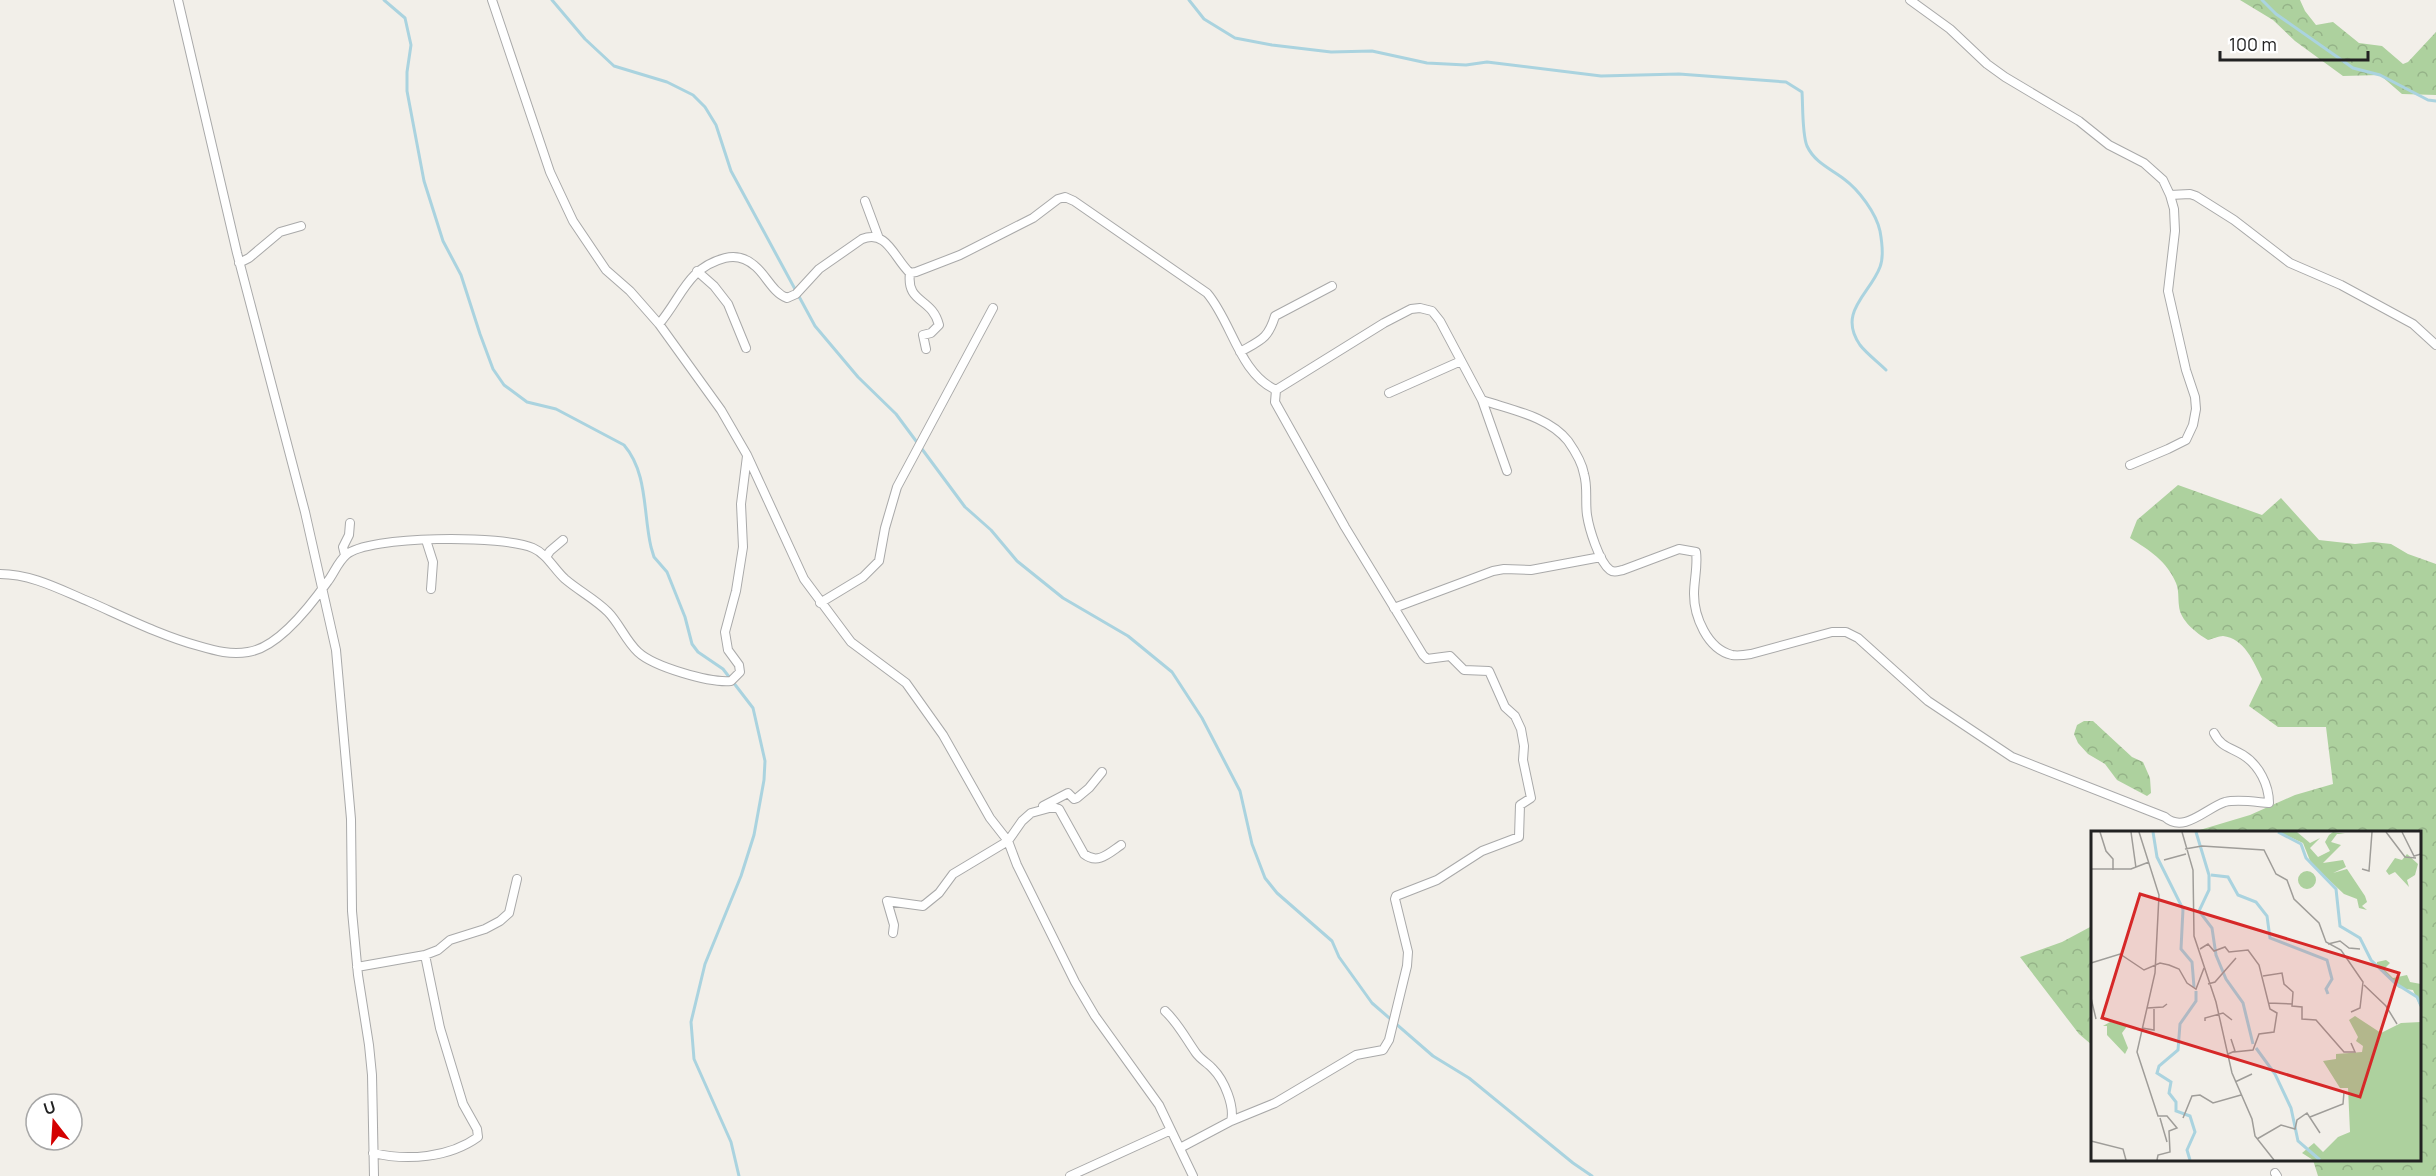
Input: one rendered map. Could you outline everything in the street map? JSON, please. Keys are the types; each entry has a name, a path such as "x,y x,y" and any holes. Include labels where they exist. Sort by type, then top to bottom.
{"street":[{"path":"178,0 239,263 305,512 336,650 351,819 352,910 357,967 370,1055 374,1176"},
{"path":"492,0 550,172 573,221 606,270 630,291 659,324 721,410 747,455 804,579 820,603 851,642 906,682 949,744 990,818 1008,841 1017,865 1075,982 1095,1016 1159,1106 1193,1176"},
{"path":"1910,0 1950,29 1996,70 2079,121 2109,145 2144,163 2163,180 2174,209 2175,231 2168,291 2196,409 2193,425 2186,440 2130,465"},
{"path":"2170,195 2196,196 2234,220 2290,263 2341,285 2413,324 2436,345"},
{"path":"910,273 980,245 1033,218 1053,201 1065,197 1207,293 1240,352 1263,384 1276,390"},
{"path":"865,201 878,236 884,240 910,273 910,291 933,312 939,325 931,333 923,335 926,349"},
{"path":"239,263 249,258 280,232 302,226"},
{"path":"659,324 672,309 690,278 714,261 733,256 741,257 754,265 777,292 787,298 796,294 819,269 862,239 878,236"},
{"path":"697,271 714,286 728,304 746,348"},
{"path":"1240,352 1271,330 1275,316 1332,286"},
{"path":"820,603 863,577 879,561 885,528 897,487 993,308"},
{"path":"1276,390 1384,323 1411,309 1420,308 1432,311 1440,321 1482,400 1507,471"},
{"path":"1389,393 1461,361"},
{"path":"1180,1148 1231,1121 1275,1103 1356,1055 1383,1050 1389,1040 1407,966 1408,952 1396,896 1437,880 1482,851 1520,837 1520,805 1531,798 1523,760 1524,746 1521,729 1515,716 1505,707 1489,671 1464,670 1450,656 1427,659 1394,609 1275,402 1276,390"},
{"path":"1482,400 1547,424 1568,441 1584,473 1587,514 1601,556 1608,569 1614,572 1679,549 1696,552 1697,582 1694,591 1696,615 1709,638 1731,655 1751,654 1832,632 1846,632 1872,649 1928,701 2012,757 2165,817 2171,823 2185,822 2226,802 2269,803 2266,781 2245,756 2219,743 2214,733"},
{"path":"0,574 23,576 50,585 177,640 235,654 251,652 267,646 281,635 321,591 345,555 359,548 426,540 513,542 533,548 546,557 564,578 610,614 638,652 698,678 719,682 732,681 740,672 739,665 728,650 725,632 736,591 743,546 741,504 747,455"},
{"path":"345,555 343,547 349,535 350,523"},
{"path":"426,540 433,562 431,589"},
{"path":"546,557 563,540"},
{"path":"1394,609 1504,568 1531,570 1601,556"},
{"path":"892,933 894,925 887,901 893,900 923,906 939,893 953,874 1008,841 1022,820 1031,813 1066,794 1077,798 1102,772"},
{"path":"1031,813 1053,807 1059,809 1084,854 1094,860 1102,858 1122,845"},
{"path":"357,967 425,955 438,950 450,940 485,929 506,917 511,908 517,879"},
{"path":"373,1153 408,1159 453,1149 478,1137 477,1129 463,1104 440,1028 425,955"},
{"path":"1165,1011 1174,1019 1201,1060 1214,1069 1221,1080 1232,1112 1231,1121"},
{"path":"1070,1176 1171,1130"}],"green space":[{"path":"2240,0 2300,0 2316,25 2333,22 2359,43 2382,46 2403,64 2408,62 2436,32 2436,95 2402,94 2380,75 2343,76 2295,41 2273,20"},
{"path":"2178,485 2262,515 2281,498 2319,540 2355,544 2373,542 2391,544 2408,554 2436,564 2436,1176 2318,1176 2313,1161 2421,1161 2421,831 2196,831 2250,815 2295,795 2333,784 2326,727 2278,727 2249,706 2262,679 2255,665 2237,641 2221,636 2208,640 2189,626 2180,611 2177,586 2168,568 2151,552 2130,538 2137,520"},
{"path":"2084,721 2093,721 2132,757 2143,762 2150,778 2151,793 2147,796 2117,780 2105,764 2088,754 2078,743 2074,734 2077,725"},
{"path":"2091,927 2091,1044 2079,1034 2020,957 2062,942"}],"waterway":[{"path":"384,0 405,18 411,45 407,91 424,181 443,241 461,275 493,369 504,385 527,402 556,409 624,445 632,456 641,481 654,557 667,572 685,617 692,644 698,652 723,669 753,708 765,761 764,780 754,835 741,876 705,964 691,1022 694,1059 731,1142 739,1176"},
{"path":"552,0 585,39 614,66 667,82 693,95 705,107 716,125 731,171 815,326 858,377 896,414 965,507 991,530 1017,561 1063,598 1128,636 1172,672 1202,718 1240,791 1252,844 1265,878 1277,893 1332,941 1339,957 1372,1003 1433,1056 1469,1078 1592,1176"},
{"path":"1189,0 1204,19 1235,38 1272,45 1331,52 1372,51 1427,63 1466,65 1487,62 1601,76 1679,74 1786,82 1802,92 1804,134 1810,152 1855,189 1866,202 1878,224 1882,245 1881,263 1858,304 1852,323 1860,345 1886,370"},
{"path":"2262,0 2276,14 2353,68 2380,75 2428,100 2436,101"}]}
